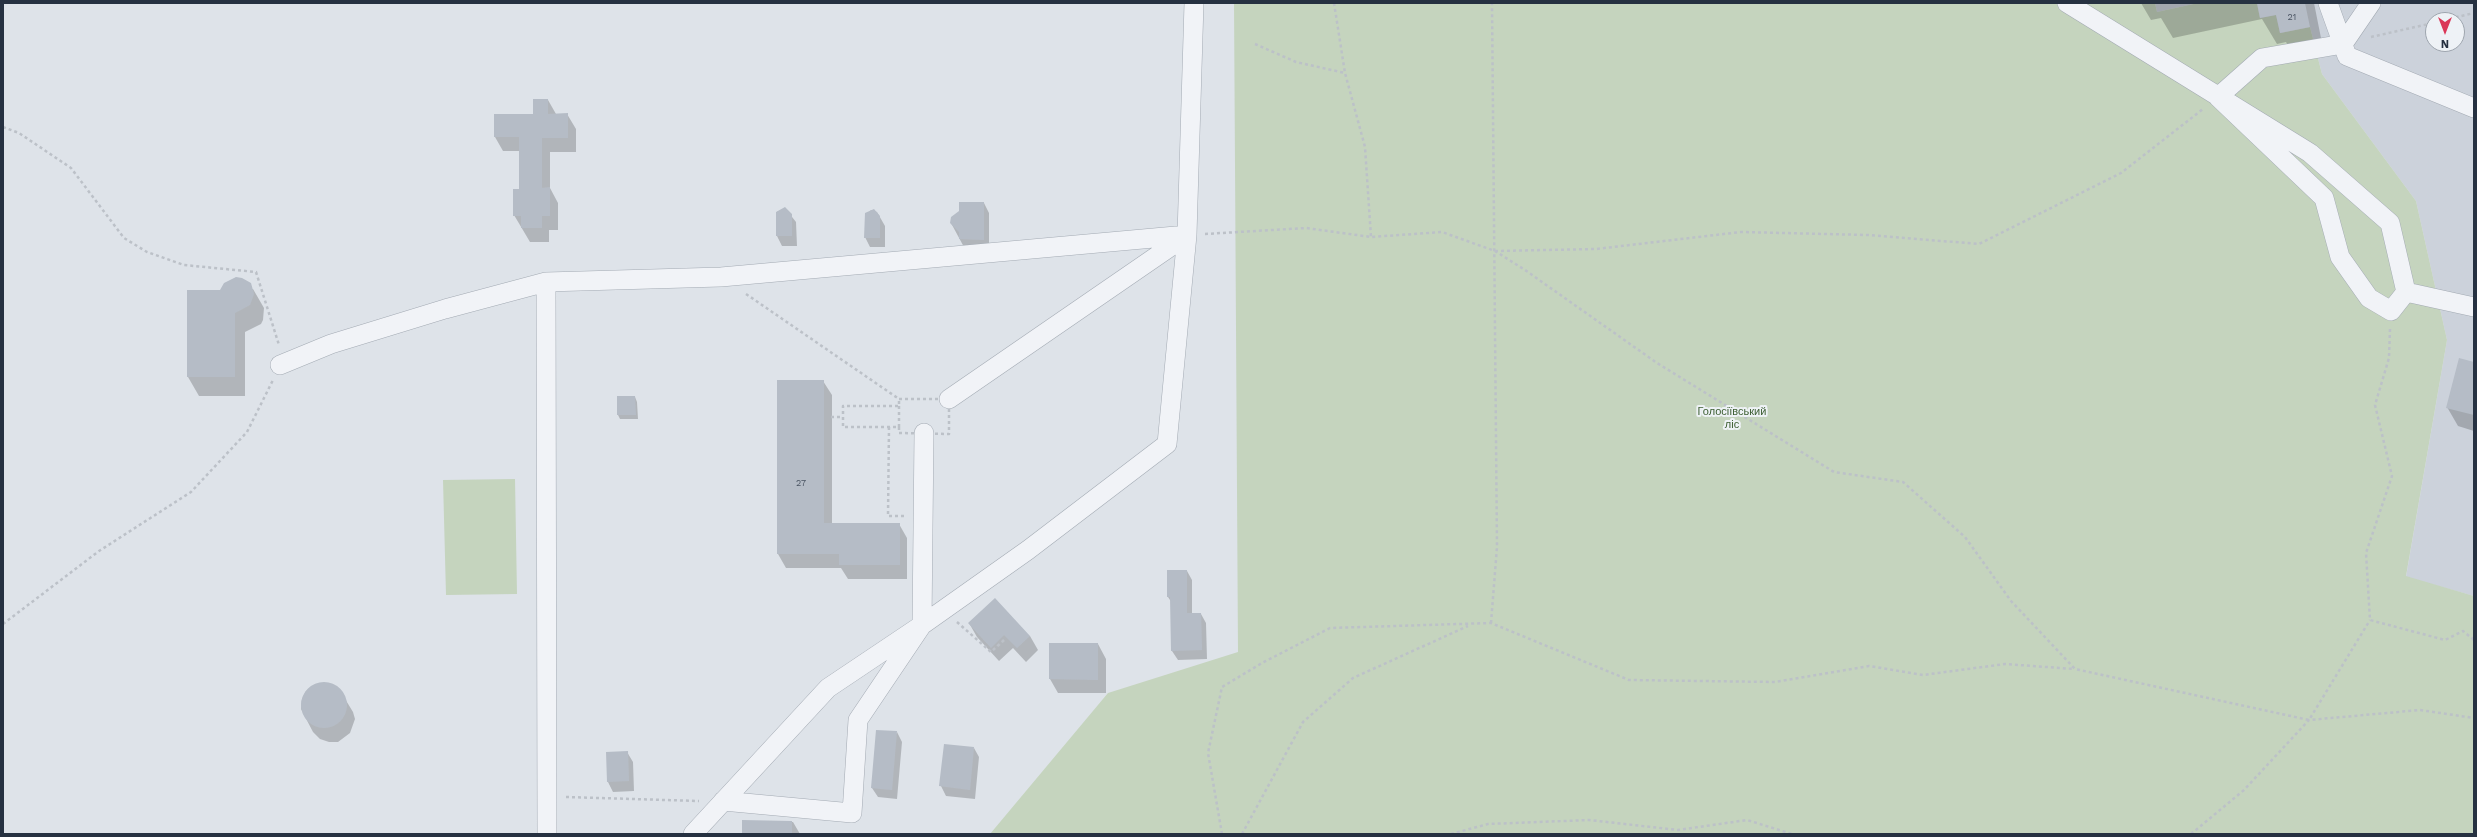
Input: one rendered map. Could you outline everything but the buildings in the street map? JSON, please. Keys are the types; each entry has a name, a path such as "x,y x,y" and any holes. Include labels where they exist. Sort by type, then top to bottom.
{"lane":[{"path":"693,834 828,688 922,625 1028,550 1167,444 1187,235 1194,3"},
{"path":"2067,3 2310,153 2390,223 2406,292"},
{"path":"2328,3 2347,56 2474,108"},
{"path":"2218,97 2262,58 2343,44 2371,3"},
{"path":"2218,97 2324,198 2340,257 2369,298 2391,311 2406,292"},
{"path":"280,365 331,344 444,309 546,282 721,277 1187,235"},
{"path":"949,399 1187,235"},
{"path":"546,282 547,834"},
{"path":"2406,292 2474,307"},
{"path":"723,801 852,812 858,720 922,625 924,433"}],"path":[{"path":"1334,3 1345,73 1366,147 1371,237"},
{"path":"1491,623 1497,546 1492,3"},
{"path":"2343,44 2425,25"},
{"path":"1255,44 1296,62 1345,73"},
{"path":"1495,251 1596,249 1741,232 1868,234 1979,244 2121,173 2218,97"},
{"path":"3,127 18,133 71,168 124,238 147,252 184,265 256,272 279,339 280,365 247,432 192,492 99,550 3,624"},
{"path":"1187,235 1306,228 1371,237 1442,232 1495,251 1526,270 1657,363 1834,472 1903,482 1965,537 2011,601 2074,669"},
{"path":"721,277 899,399 949,399 949,434 899,433 899,399"},
{"path":"2190,834 2244,790 2309,720 2370,620 2366,553 2392,476 2375,405 2389,358 2391,311"},
{"path":"899,406 843,406 843,427 899,427"},
{"path":"831,417 843,417"},
{"path":"888,516 889,427"},
{"path":"943,610 991,652 1004,640"},
{"path":"2370,620 2445,640 2463,631 2474,640"},
{"path":"1222,834 1208,752 1222,687 1262,663 1330,628 1470,625 1491,623 1629,680 1775,682 1869,666 1923,675 2005,664 2074,669 2309,720 2420,710 2474,718"},
{"path":"1242,834 1303,722 1353,678 1470,625"},
{"path":"547,796 723,801"},
{"path":"1451,834 1488,824 1588,820 1678,830 1747,820 1792,834"}],"shaded area":[{"path":"2155,3 2198,3 2157,12"},
{"path":"2257,3 2474,3 2474,596 2406,577 2447,340 2416,201 2322,74 2310,27 2280,33 2260,18"}],"green space":[{"name":"Голосіївський ліс","path":"1234,3 2155,3 2157,12 2198,3 2257,3 2260,18 2276,15 2280,33 2310,27 2322,74 2416,201 2447,340 2406,576 2474,596 2474,834 990,834 1108,693 1238,652"},
{"path":"515,479 517,594 446,595 443,480"}]}
